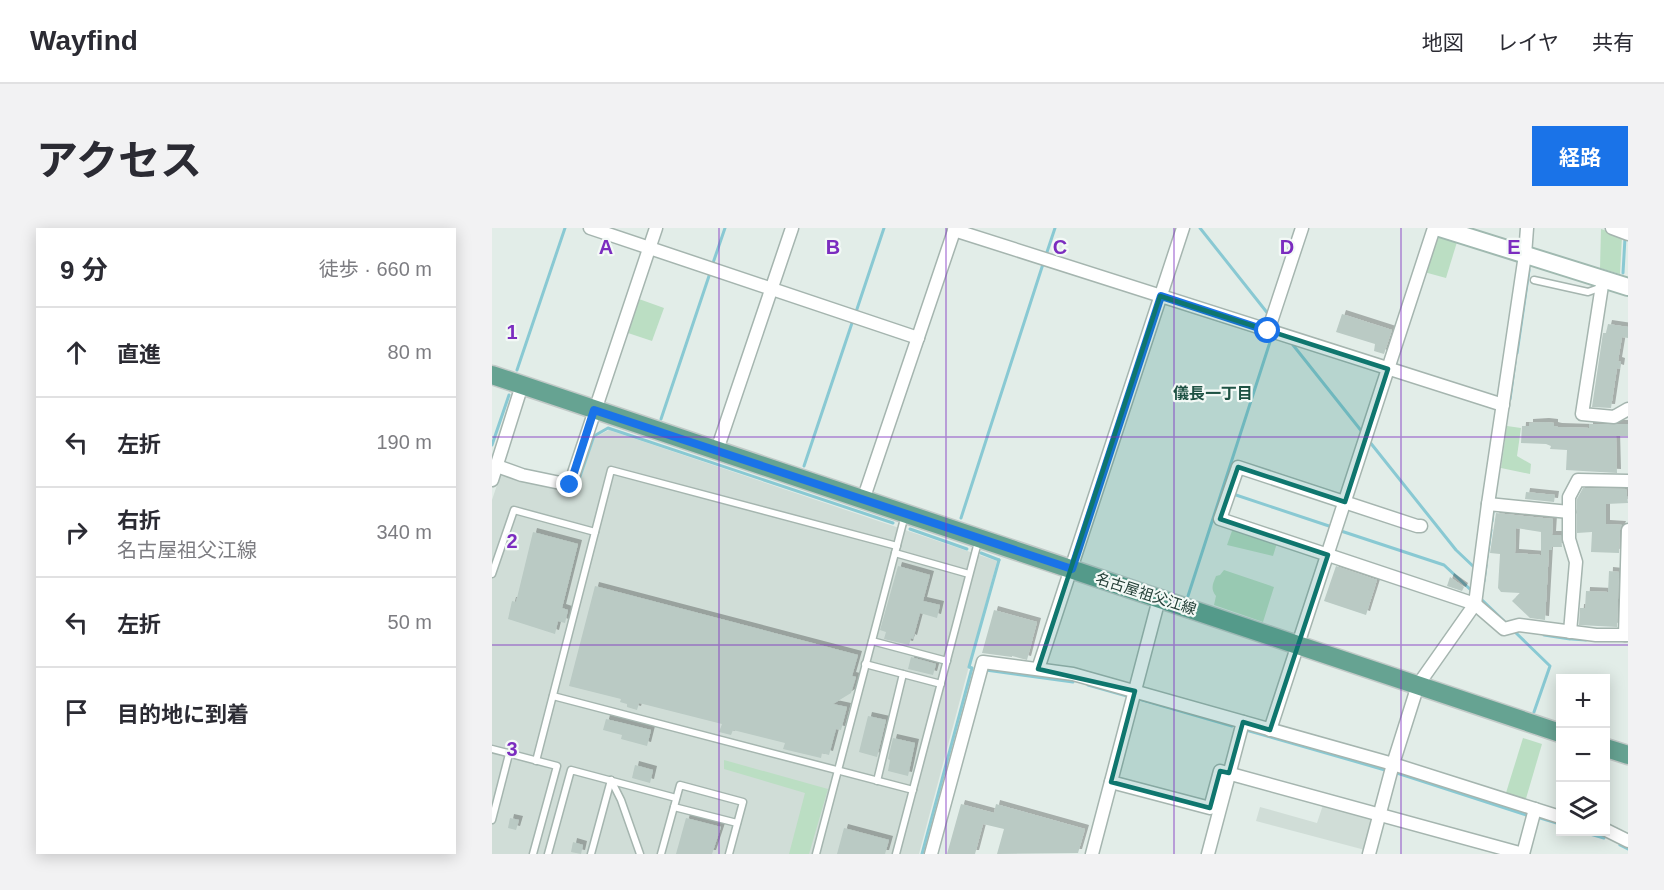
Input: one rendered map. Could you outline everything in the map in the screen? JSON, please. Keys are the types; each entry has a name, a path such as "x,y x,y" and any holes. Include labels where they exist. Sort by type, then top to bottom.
{"main road":[{"name":"名古屋祖父江線","path":"492,375 1556,732"},
{"path":"1610,750 1628,755"}],"street":[{"path":"590,228 918,338"},
{"path":"497,466 522,475 570,485 656,228"},
{"path":"717,450 792,228"},
{"path":"1038,669 1183,228"},
{"path":"1268,331 1302,228"},
{"path":"1270,730 1434,228"},
{"path":"1440,228 1526,255 1603,283 1628,287"},
{"path":"1370,854 1393,764 1418,685 1475,604 1526,255 1527,228"},
{"path":"1612,228 1628,234"},
{"path":"863,500 954,229 1503,405"},
{"path":"1603,283 1582,414 1614,417 1628,409"},
{"path":"492,480 522,386"},
{"path":"1421,526 1238,467 1220,519 1475,604 1504,630 1519,625 1570,632 1627,635 1628,530"},
{"path":"1570,632 1576,562 1569,539 1569,497 1578,480 1628,481"},
{"path":"1488,504 1569,512"},
{"path":"1092,854 1159,599"},
{"path":"931,854 983,662 1073,674 1393,764 1556,816"},
{"path":"1208,854 1243,722"},
{"path":"1111,782 1210,808 1220,771 1523,854 1535,809"},
{"path":"1610,832 1628,841"}],"lane":[{"path":"1534,280 1588,292 1603,283"},
{"path":"536,760 611,470 897,546"},
{"path":"492,574 514,510 595,532"},
{"path":"816,854 905,514"},
{"path":"896,854 979,538"},
{"path":"895,553 969,574"},
{"path":"872,641 947,662"},
{"path":"866,664 940,684"},
{"path":"877,781 903,674"},
{"path":"552,696 913,790"},
{"path":"492,749 557,766 533,854"},
{"path":"492,820 509,754"},
{"path":"548,854 572,770 676,798"},
{"path":"591,854 611,780"},
{"path":"611,780 621,800 640,854"},
{"path":"661,854 680,785 743,802 729,854"},
{"path":"674,807 737,823"}],"highlighted area":[{"path":"1160,296 1388,369 1345,502 1238,467 1220,519 1328,555 1270,730 1243,722 1229,773 1220,771 1210,808 1111,782 1135,691 1038,669"}],"shaded area":[{"path":"609,430 997,561 919,854 492,854 492,500 501,473 575,495 595,437"},
{"path":"1324,802 1371,816 1365,850 1256,821 1260,807 1317,823"}],"green space":[{"path":"1601,229 1622,236 1620,274 1600,268"},
{"path":"1440,237 1457,242 1446,278 1424,272 1435,239"},
{"path":"639,299 664,308 652,341 628,333"},
{"path":"1507,426 1521,428 1517,456 1531,464 1530,474 1501,468"},
{"path":"1233,528 1277,543 1273,556 1227,545"},
{"path":"1224,570 1274,587 1263,622 1214,605 1216,596 1213,584 1216,576"},
{"path":"1523,738 1542,744 1525,802 1505,796"},
{"path":"724,760 828,789 809,854 789,854 805,793 724,769"}],"building":[{"path":"1342,314 1392,330 1384,354 1374,351 1375,344 1336,332"},
{"path":"1608,324 1628,327 1628,338 1622,337 1618,361 1621,362 1620,369 1617,368 1611,408 1592,407 1603,333 1606,333"},
{"path":"1545,422 1554,423 1554,426 1558,427 1589,428 1589,424 1628,424 1628,436 1616,436 1617,473 1566,470 1567,450 1550,449 1551,446 1546,444 1521,443 1522,426"},
{"path":"1583,488 1626,489 1628,503 1606,504 1606,524 1622,525 1619,553 1591,552 1592,532 1577,533 1577,499"},
{"path":"1526,492 1555,495 1554,502 1525,499"},
{"path":"1496,513 1553,519 1552,535 1561,535 1562,547 1552,547 1552,550 1549,550 1545,620 1530,618 1512,601 1520,593 1501,592 1498,588 1500,554 1490,553","holes":["1516,528 1541,532 1541,555 1515,553"]},
{"path":"533,532 578,544 562,608 568,610 565,623 558,621 555,634 508,619 512,601 516,602"},
{"path":"898,566 930,575 923,601 940,605 937,618 920,613 913,639 911,638 909,645 884,639 886,632 880,630"},
{"path":"1336,566 1377,580 1366,615 1324,601"},
{"path":"1609,571 1619,572 1617,627 1579,625 1580,608 1585,608 1586,591 1608,592"},
{"path":"1450,577 1464,587 1462,591 1447,586"},
{"path":"595,586 858,655 852,676 856,677 851,693 833,704 847,707 841,730 836,729 829,755 822,753 821,758 783,749 785,743 733,730 731,735 719,732 722,724 639,703 637,710 627,707 627,704 620,702 621,699 569,686"},
{"path":"994,610 1037,622 1027,660 982,653"},
{"path":"911,657 936,664 933,675 908,669"},
{"path":"868,716 886,720 877,757 859,752"},
{"path":"606,719 651,730 647,746 621,739 622,735 603,730"},
{"path":"893,738 915,743 908,776 888,771"},
{"path":"635,765 653,770 650,783 632,778"},
{"path":"961,804 994,813 996,804 1085,829 1078,853 997,854 1004,829 983,824 975,854 947,854"},
{"path":"510,818 519,820 516,830 508,828"},
{"path":"686,818 721,827 712,854 676,854"},
{"path":"844,828 889,840 885,854 837,854"},
{"path":"573,842 583,845 581,854 571,852"}],"waterway":[{"path":"517,370 565,228"},
{"path":"713,263 725,228"},
{"path":"856,312 884,228"},
{"path":"1046,255 1055,228"},
{"path":"1200,228 1269,315"},
{"path":"1623,273 1625,238"},
{"path":"961,518 1043,264"},
{"path":"1517,353 1529,270"},
{"path":"661,419 710,273"},
{"path":"804,466 853,320"},
{"path":"1188,596 1270,342"},
{"path":"1293,345 1363,433"},
{"path":"1510,399 1515,362"},
{"path":"492,445 509,395"},
{"path":"570,490 575,491 594,436 608,428 893,523"},
{"path":"1369,441 1456,550 1475,568"},
{"path":"1233,494 1332,527"},
{"path":"1492,521 1493,511"},
{"path":"910,529 967,549"},
{"path":"1487,557 1491,530"},
{"path":"1341,531 1444,565 1472,591"},
{"path":"981,553 999,560"},
{"path":"922,854 972,668 969,667 999,560"},
{"path":"1484,581 1486,565"},
{"path":"1481,599 1504,621"},
{"path":"1515,632 1550,666 1534,712"},
{"path":"1544,635 1570,639"},
{"path":"1572,639 1586,640"},
{"path":"986,670 1073,682"},
{"path":"1088,685 1127,696"},
{"path":"1139,699 1232,726"},
{"path":"1246,730 1385,770"},
{"path":"1397,773 1529,816"},
{"path":"1537,817 1556,823"},
{"path":"1597,836 1604,838"},
{"path":"1620,845 1628,849"}],"district":[{"name":"儀長一丁目","path":"1213,393"}],"route":[{"path":"570,485 594,410 1072,569 1161,296 1268,331"}]}
